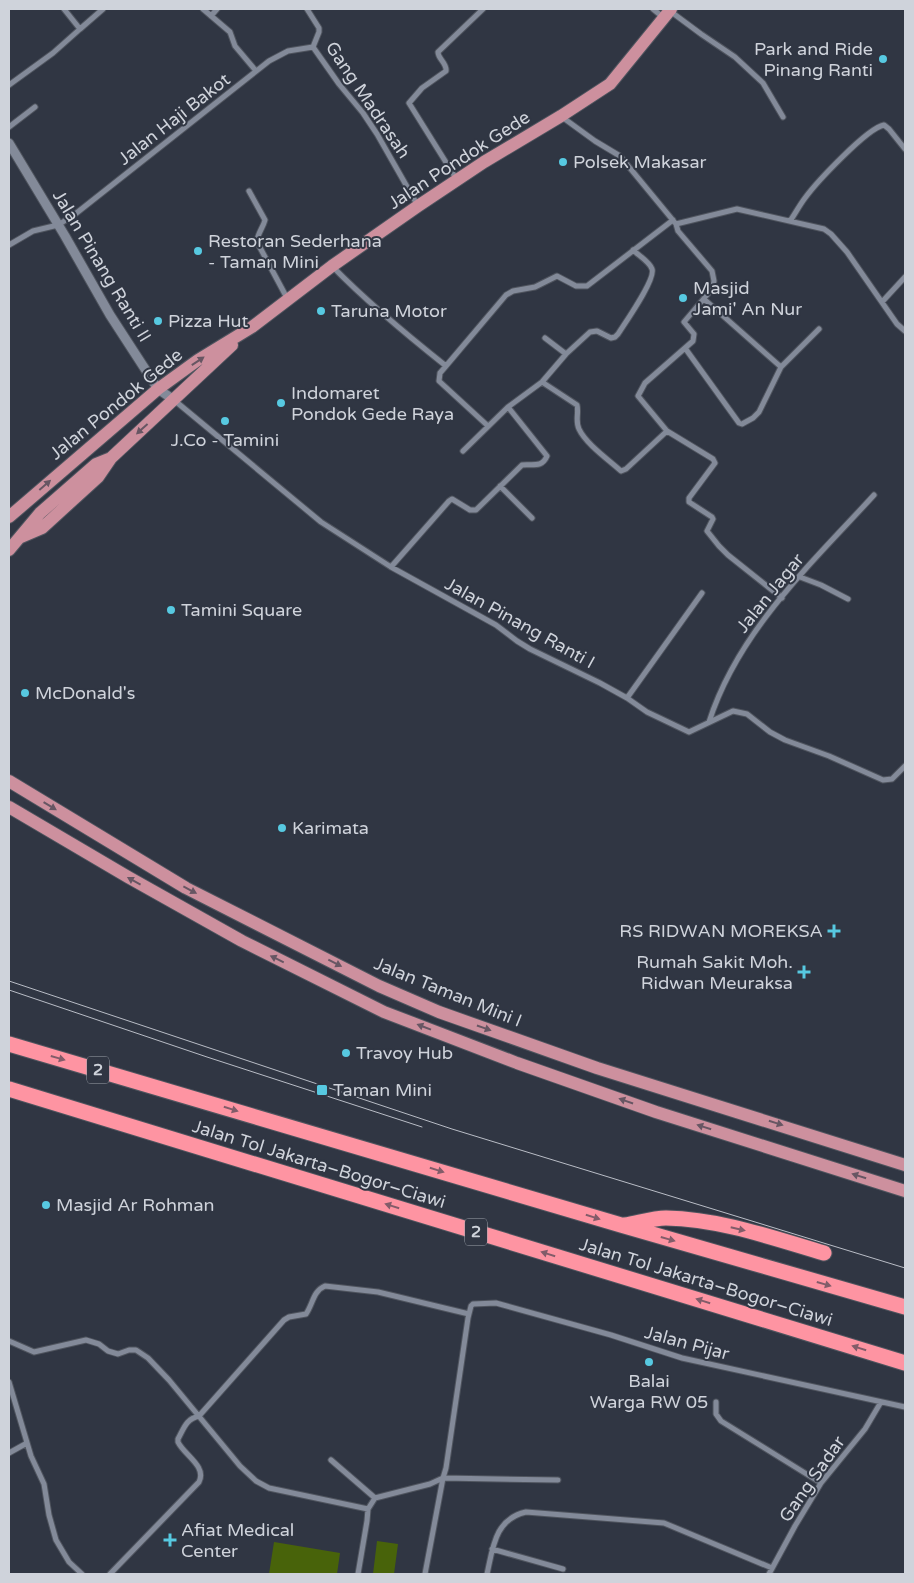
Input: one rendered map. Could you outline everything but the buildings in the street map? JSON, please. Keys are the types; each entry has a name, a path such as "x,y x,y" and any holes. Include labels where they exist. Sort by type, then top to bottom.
{"highway":[{"name":"Jalan Tol Jakarta–Bogor–Ciawi","path":"9,1044 905,1307"},
{"name":"Jalan Tol Jakarta–Bogor–Ciawi","path":"9,1089 905,1363"},
{"path":"621,1225 665,1218 698,1220 741,1229 824,1253"}],"main road":[{"name":"Jalan Pondok Gede","path":"9,517 158,389 198,360 252,326 332,266 418,206 610,84 668,12"},
{"name":"Jalan Pondok Gede","path":"9,550 40,513 96,464 111,458 252,326"},
{"name":"Jalan Taman Mini I","path":"9,781 186,888 380,986 439,1012 597,1068 905,1165"},
{"path":"9,806 242,942 384,1012 517,1063 656,1112 905,1190"}],"street":[{"path":"64,9 80,29"},
{"path":"9,85 53,52 103,9"},
{"path":"203,9 230,32 236,46 256,72"},
{"path":"211,16 217,9"},
{"name":"Gang Madrasah","path":"307,9 319,28 313,47 378,134 418,206"},
{"path":"457,180 409,103 422,88 446,70 446,65 438,53 482,9"},
{"path":"653,9 668,12 735,57 764,83 783,117"},
{"name":"Jalan Haji Bakot","path":"58,226 269,61 288,51 313,47"},
{"path":"9,127 35,108"},
{"path":"561,116 595,141 620,156 675,222 678,231 712,271 714,284 712,289 684,322 694,334 693,341 645,383 638,396 667,430 712,457 715,463 689,500 690,504 712,517 713,519 707,533 728,555 782,598"},
{"path":"790,221 806,197 833,166 874,129 884,126 889,129 905,149"},
{"name":"Jalan Pinang Ranti II","path":"9,143 110,315 158,389 174,400"},
{"path":"248,191 265,220 257,236 257,242 288,299"},
{"path":"488,426 439,381 440,374 509,292 535,288 555,276 559,276 576,286 587,286 633,250 675,222 737,209 824,229 831,234 846,252 897,324 905,331"},
{"path":"9,245 33,231 58,226"},
{"path":"463,452 508,407 542,382 566,354 590,332 593,330 598,331 611,338 618,334 650,282 653,272 652,267 633,250"},
{"path":"332,266 354,289 446,366"},
{"path":"882,302 905,277"},
{"path":"704,299 781,366"},
{"path":"684,348 738,422 742,424 759,412 781,366 819,329"},
{"path":"545,338 566,354"},
{"path":"542,382 577,405 579,429 621,471 626,469 667,430"},
{"name":"Jalan Pinang Ranti I","path":"174,400 321,522 391,567 496,625 530,649 600,683 647,712 689,732 697,730 733,711 746,714 770,732 786,740 884,780 892,779 905,766"},
{"path":"391,567 449,501 452,499 456,500 473,511 476,510 522,465 538,465 543,463 547,456 508,407"},
{"path":"500,486 532,518"},
{"name":"Jalan Jagar","path":"709,722 715,702 728,674 755,630 874,494"},
{"path":"800,577 848,599"},
{"path":"626,698 702,593"},
{"path":"110,1574 202,1478 201,1471 178,1442 178,1438 187,1422 192,1417 199,1416 284,1320 306,1314 316,1293 325,1286 378,1292 468,1314 446,1468 425,1574"},
{"name":"Jalan Pijar","path":"468,1314 471,1306 476,1303 496,1303 611,1335 682,1358 905,1407"},
{"path":"9,1341 34,1352 86,1340 99,1344 108,1351 118,1354 129,1350 136,1350 159,1369 247,1474 269,1488 368,1509"},
{"path":"9,1382 12,1400 31,1456 44,1484 49,1515 56,1540 68,1562 82,1574"},
{"path":"716,1402 716,1414 721,1421 821,1483"},
{"name":"Gang Sadar","path":"769,1574 821,1483 865,1429 881,1402"},
{"path":"9,1453 27,1443"},
{"path":"330,1460 375,1498"},
{"path":"358,1574 368,1509 375,1498 430,1484 443,1478 558,1480"},
{"path":"487,1574 492,1549 501,1527 515,1514 526,1512 664,1523 772,1568"},
{"path":"492,1549 562,1569"}],"green space":[{"path":"377,1541 398,1544 394,1574 373,1574"},
{"path":"274,1542 340,1553 337,1574 269,1574"}],"tram line":[{"path":"9,981 452,1129 905,1268"},
{"path":"9,990 422,1127"}],"place":[{"name":"Park and Ride Pinang Ranti","path":"883,59"},
{"name":"Polsek Makasar","path":"563,162"},
{"name":"Restoran Sederhana - Taman Mini","path":"198,251"},
{"name":"Masjid Jami' An Nur","path":"683,298"},
{"name":"Taruna Motor","path":"321,311"},
{"name":"Pizza Hut","path":"158,321"},
{"name":"Indomaret Pondok Gede Raya","path":"281,403"},
{"name":"J.Co - Tamini","path":"225,421"},
{"name":"Tamini Square","path":"171,610"},
{"name":"McDonald's","path":"25,693"},
{"name":"Karimata","path":"282,828"},
{"name":"RS RIDWAN MOREKSA","path":"834,931"},
{"name":"Rumah Sakit Moh. Ridwan Meuraksa","path":"804,972"},
{"name":"Travoy Hub","path":"346,1053"},
{"name":"Taman Mini","path":"322,1090"},
{"name":"Masjid Ar Rohman","path":"46,1205"},
{"name":"Balai Warga RW 05","path":"649,1362"},
{"name":"Afiat Medical Center","path":"170,1540"}]}
